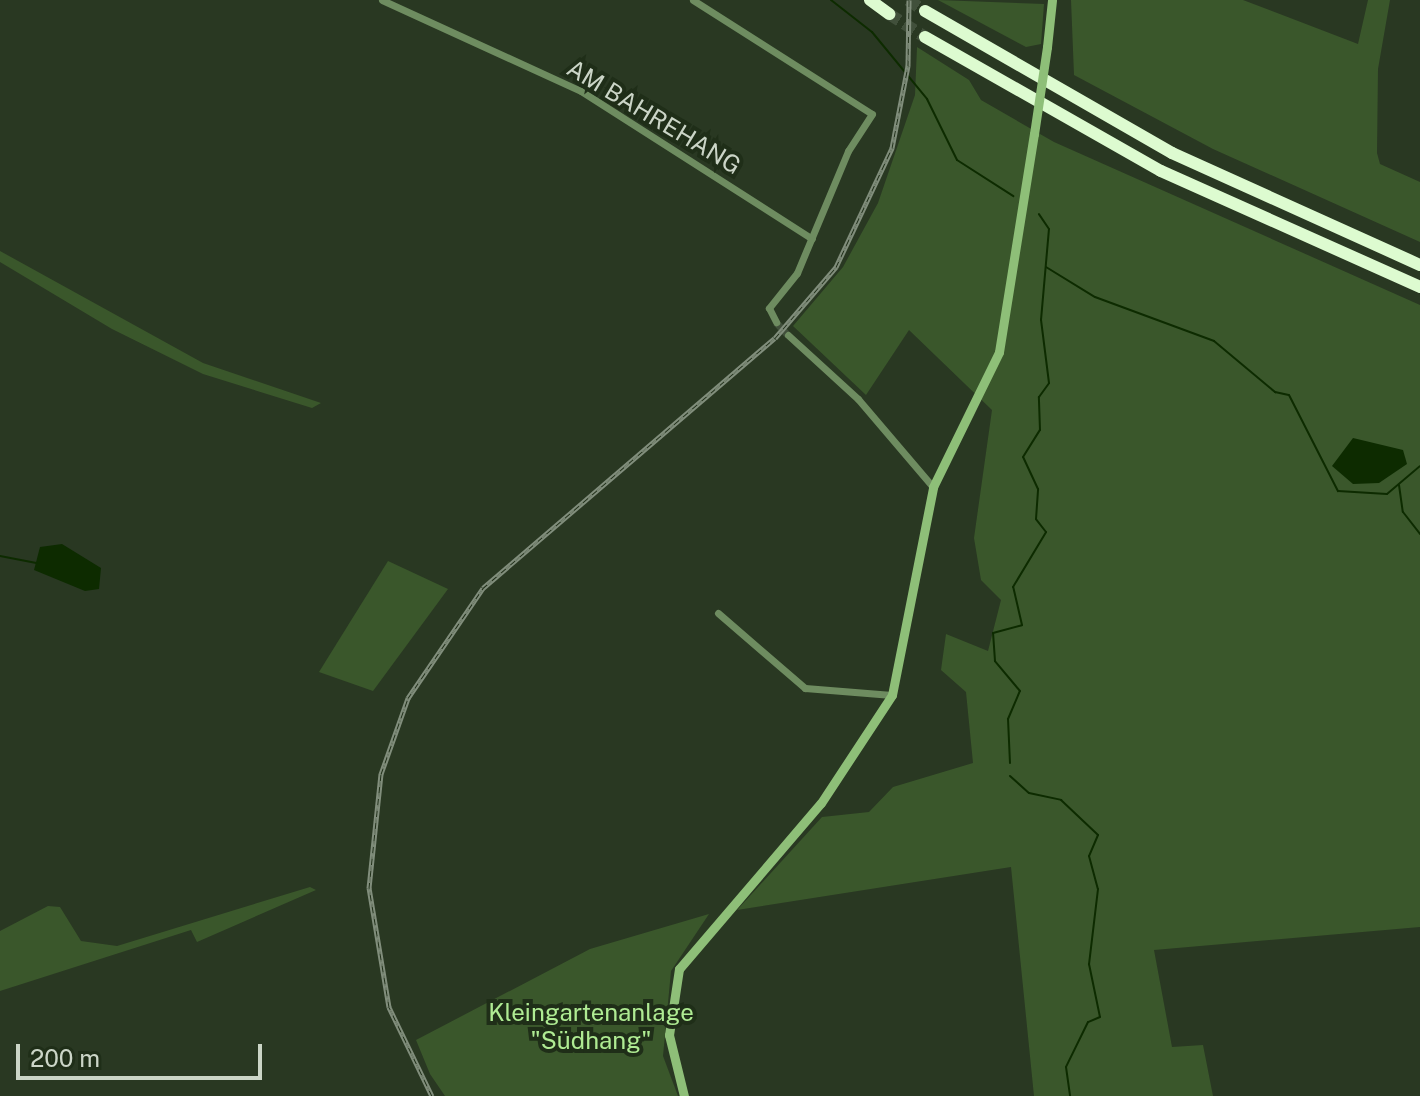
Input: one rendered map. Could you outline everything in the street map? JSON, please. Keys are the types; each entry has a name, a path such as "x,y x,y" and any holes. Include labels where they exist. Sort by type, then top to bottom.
{"highway":[{"path":"870,0 889,14"},
{"path":"925,11 1172,153 1420,265"},
{"path":"925,37 1161,171 1420,287"}],"street":[{"name":"AM BAHREHANG","path":"382,0 581,91 812,239"},
{"path":"693,0 872,114 848,151 812,239 769,308 776,322"},
{"path":"684,1096 669,1035 679,969 844,771 892,695 933,487 999,352 1052,0"},
{"path":"788,335 858,399 933,487"},
{"path":"718,613 805,688 892,695"}],"green space":[{"path":"938,0 1044,4 1041,44 1026,47"},
{"path":"1071,0 1243,0 1358,44 1368,0 1390,0 1378,69 1377,153 1380,164 1420,182 1420,242 1213,149 1074,75"},
{"path":"917,47 969,80 981,100 1054,142 1420,305 1420,927 1154,950 1172,1047 1203,1045 1213,1096 1034,1096 1011,867 737,910 822,817 869,812 893,787 973,763 966,692 941,670 946,634 988,651 1001,600 981,580 974,538 992,410 909,330 866,395 793,326 843,267 878,203 915,95"},
{"path":"0,251 203,363 321,403 312,408 203,374 112,329 0,262"},
{"path":"388,561 448,589 373,691 319,672"},
{"path":"310,887 316,890 197,942 191,930 0,991 0,931 48,906 60,907 81,941 117,946"},
{"name":"Kleingartenanlage \"Südhang\"","path":"709,914 671,971 663,1056 678,1096 445,1096 430,1074 416,1040 590,949"}],"shaded area":[{"path":"1353,438 1403,450 1407,464 1379,483 1353,484 1332,466"},
{"path":"62,544 101,568 99,589 85,591 34,570 40,547"}],"waterway":[{"path":"831,0 872,32 927,99 957,160 1013,196"},
{"path":"1010,763 1008,719 1020,691 995,661 993,633 1022,625 1013,587 1046,532 1036,519 1038,489 1023,457 1040,430 1039,397 1049,383 1041,320 1049,229 1039,214"},
{"path":"1046,267 1095,297 1214,341 1275,392 1289,395 1338,491 1387,494 1420,466"},
{"path":"1399,485 1403,512 1420,534"},
{"path":"0,556 36,563"},
{"path":"1010,776 1029,793 1061,800 1098,835 1089,856 1098,889 1089,964 1100,1017 1088,1022 1066,1067 1070,1096"}],"tunnel":[{"path":"908,0 925,11"},
{"path":"889,14 925,37"},
{"path":"776,322 788,335"}],"railway":[{"path":"432,1096 389,1007 369,888 381,774 408,698 483,588 775,338 836,267 892,148 908,66 909,0"}]}
